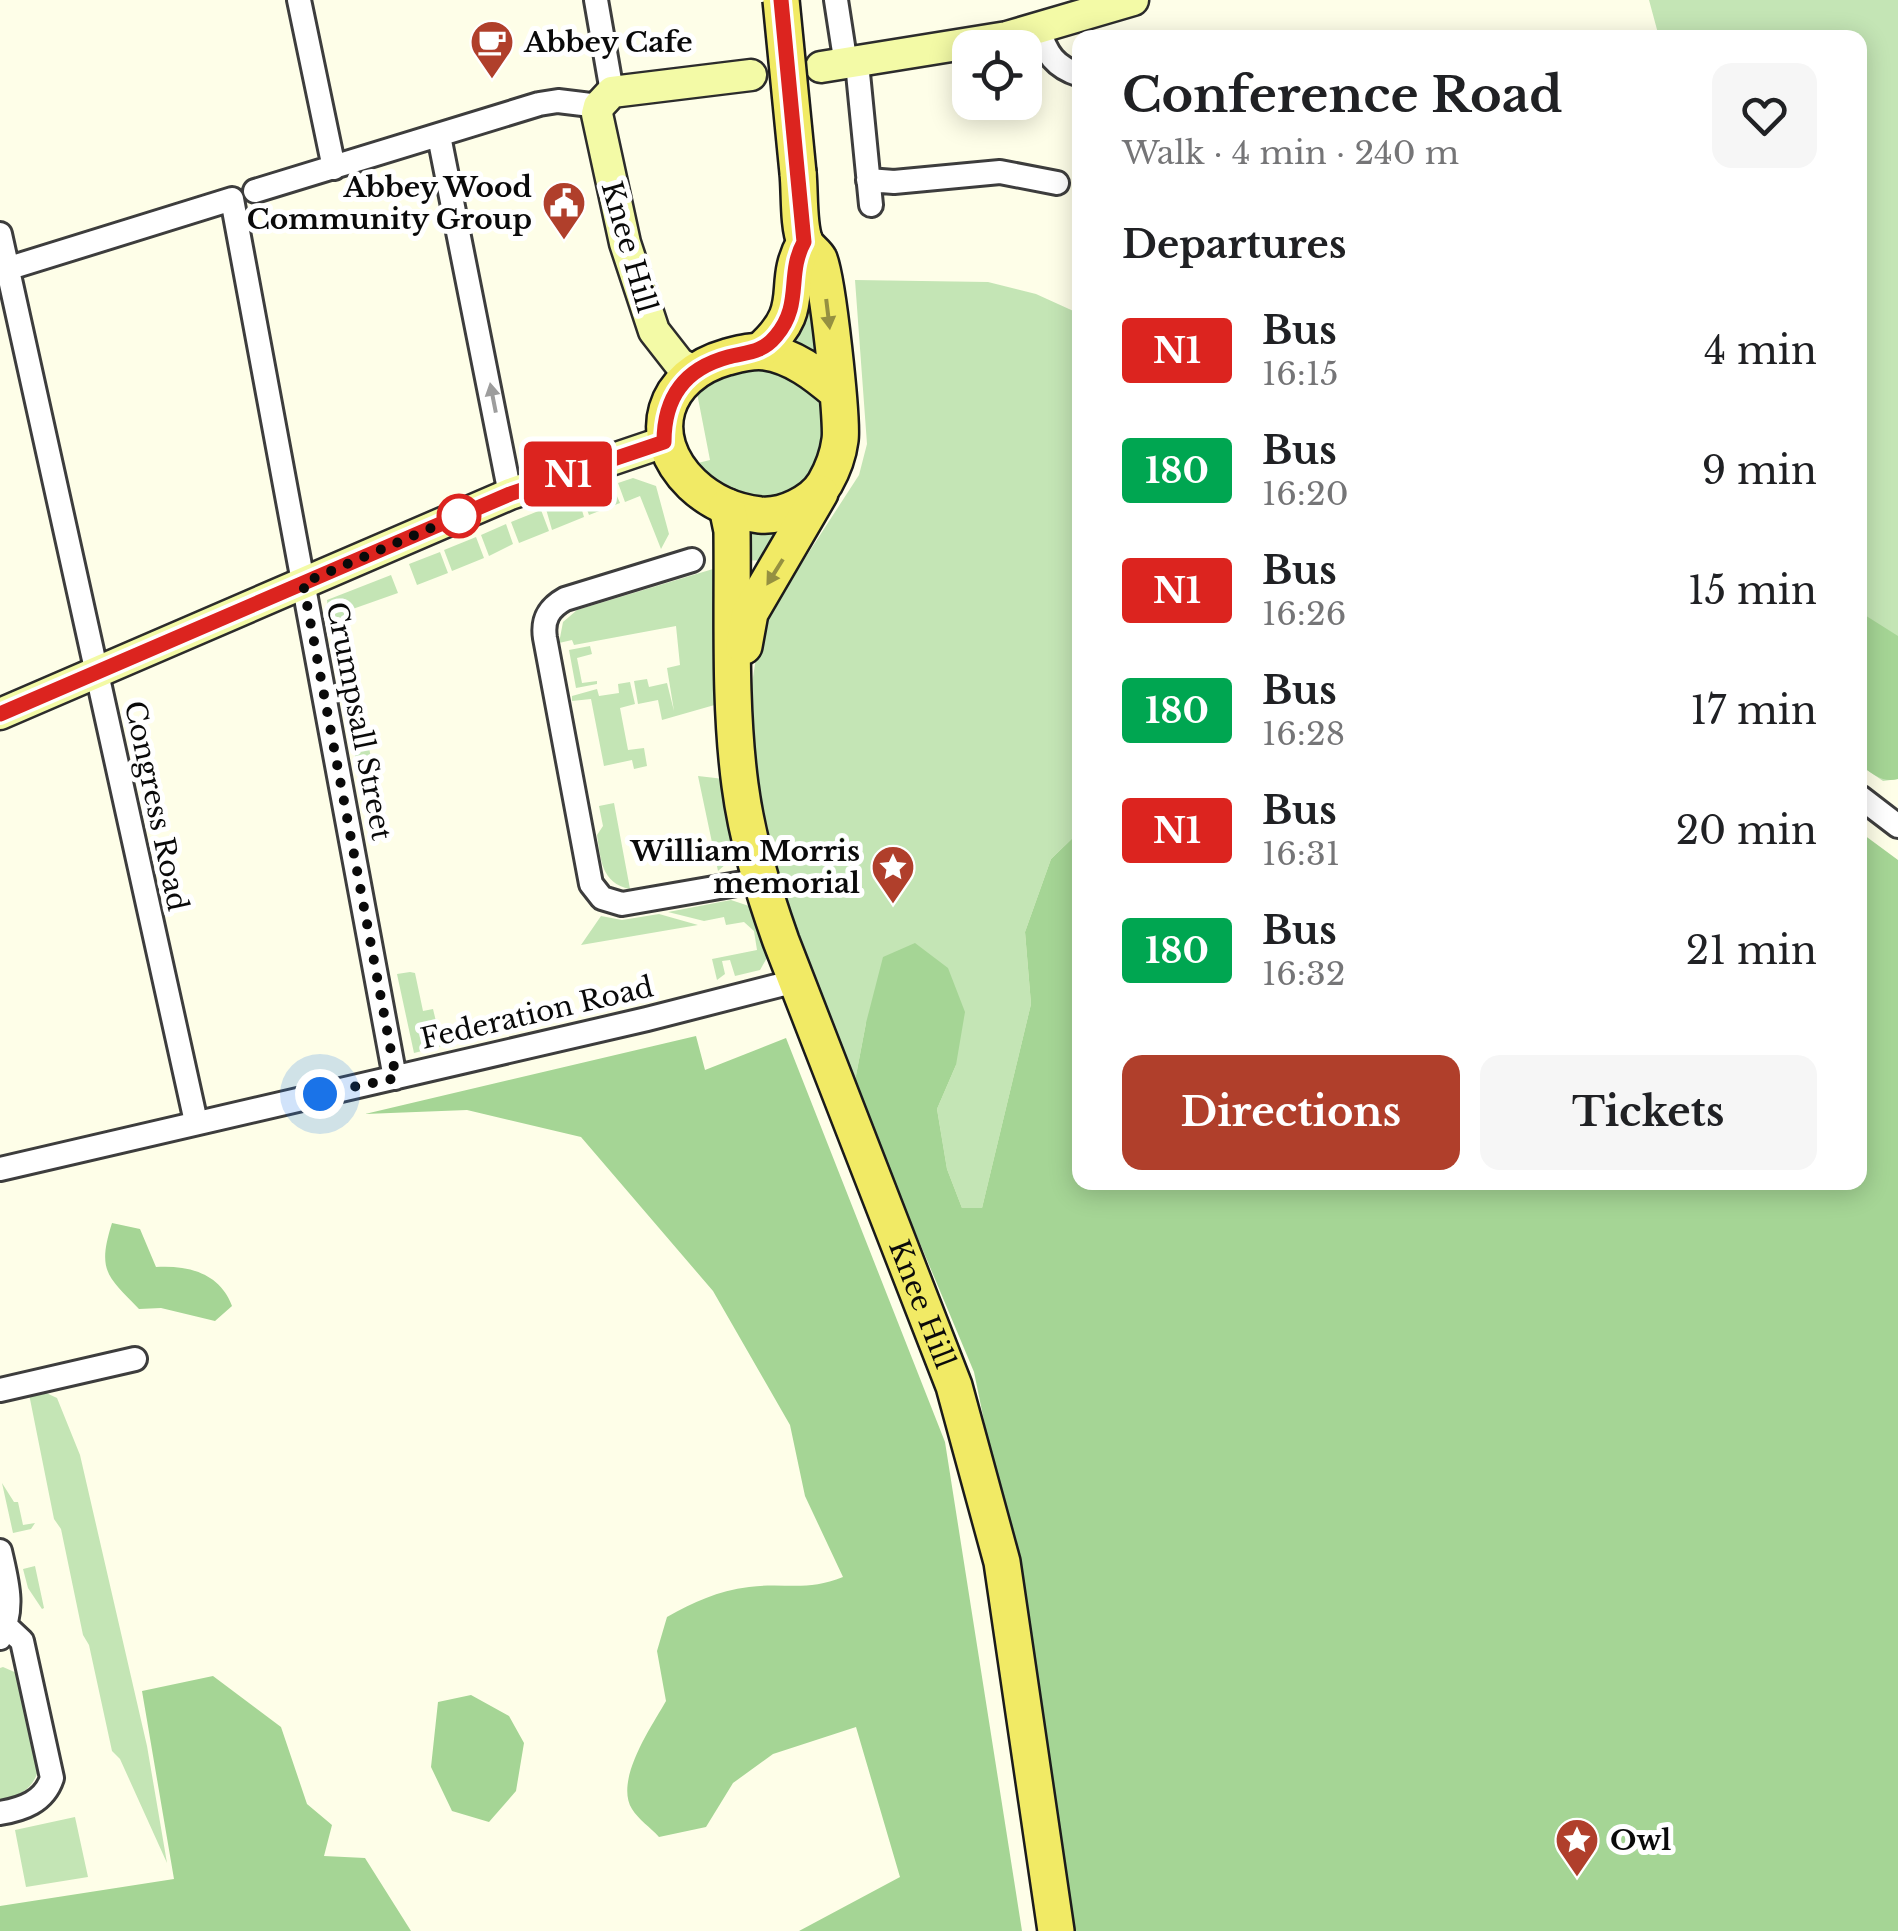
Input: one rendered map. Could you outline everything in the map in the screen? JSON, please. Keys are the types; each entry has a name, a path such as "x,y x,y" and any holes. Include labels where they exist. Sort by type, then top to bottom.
{"main road":[{"path":"781,0 804,242 794,260 792,307 774,338 760,351 711,362 678,386 667,408 664,442 672,463 684,476 711,500 727,507 766,516 806,501 823,488"},
{"path":"841,65 963,46 1039,29 1134,0"},
{"path":"606,99 751,75"},
{"name":"Knee Hill","path":"606,99 599,136 624,243 654,330 679,363 694,372"},
{"name":"Knee Hill","path":"734,695 750,613 823,488 836,462 841,437 820,261 804,242"},
{"path":"760,351 798,364 837,392"},
{"path":"0,714 510,494 664,442"},
{"name":"Knee Hill","path":"727,507 732,531 734,695 740,783 760,880 954,1386 1002,1562 1056,1931"}],"street":[{"path":"299,0 334,168"},
{"path":"3,270 550,101 606,99 596,0"},
{"path":"836,0 841,65 871,205"},
{"path":"1039,29 1053,61 1072,73"},
{"path":"439,136 510,494"},
{"path":"868,180 894,182 1000,172 1058,182"},
{"name":"Crumpsall Street","path":"244,195 303,583 396,1078"},
{"name":"Congress Road","path":"0,234 3,270 196,1122"},
{"path":"692,560 564,599 549,611 545,620 544,638 591,884 602,898 622,904 760,880"},
{"path":"1867,802 1898,826"},
{"name":"Federation Road","path":"0,1169 796,981"},
{"path":"0,1390 135,1359"},
{"path":"0,1551 10,1595 3,1632 22,1641 52,1778 42,1796 22,1809 0,1813"}],"green space":[{"path":"1649,0 1898,0 1898,779 1883,781 1867,770 1867,30 1657,30"},
{"path":"855,280 988,282 1036,294 1072,310 1072,839 1051,859 1025,932 1031,1004 982,1208 962,1208 947,1169 937,1109 956,1065 866,1023 854,1086 794,937 753,781 751,690 761,626 859,475 867,444"},
{"path":"811,291 820,358 788,342"},
{"path":"764,369 798,381 818,402 826,427 822,454 809,478 787,494 758,499 724,488 694,464 710,460 697,393 729,376"},
{"path":"633,478 656,486 669,534 661,549 640,496 625,502 618,483"},
{"path":"612,485 620,503 589,515 582,496"},
{"path":"578,497 584,517 552,530 546,509"},
{"path":"541,510 549,531 519,543 511,522"},
{"path":"506,524 513,544 489,556 481,535"},
{"path":"742,527 780,529 770,561 741,560"},
{"path":"476,537 484,558 452,571 444,550"},
{"path":"440,552 448,573 417,585 409,564"},
{"path":"713,569 718,573 718,704 662,720 658,700 638,704 634,681 647,679 649,687 667,683 674,711 667,668 680,665 676,626 574,645 572,640 559,643 563,622 577,610"},
{"path":"391,575 398,593 347,611 349,627 331,631 327,600"},
{"path":"1867,616 1898,636 1898,779 1882,779 1867,770"},
{"path":"590,646 592,654 577,658 582,683 597,684 576,688 569,650"},
{"path":"349,661 356,696 344,698 338,664"},
{"path":"630,682 635,704 620,708 628,750 644,748 647,766 634,769 632,760 604,766 591,699 572,701 572,696 597,689 599,696 619,693 618,684"},
{"path":"357,699 365,728 361,729 362,734 352,736 345,702"},
{"path":"361,737 368,742 376,785 361,788 352,739"},
{"path":"698,776 724,779 735,856 718,871"},
{"path":"614,803 630,889 608,876 600,853 597,835 603,826 599,806"},
{"path":"1867,837 1898,860 1898,1931 1071,1931 1023,1610 974,1372 854,1086 883,957 915,943 948,968 965,1012 956,1065 937,1109 947,1169 962,1208 982,1208 1031,1004 1025,932 1051,859 1072,839 1072,1190 1867,1190"},
{"path":"731,900 749,906 768,956 760,970 735,976 730,960 722,961 725,974 717,980 712,959 757,950 754,931 744,922 726,925 724,917 704,921 668,912"},
{"path":"659,914 698,925 581,945 601,916 622,920"},
{"path":"415,973 423,1011 433,1009 442,1046 414,1053 397,974"},
{"path":"696,1036 705,1070 786,1038 945,1442 1022,1931 799,1931 900,1877 856,1727 773,1754 733,1783 706,1827 659,1837 635,1813 628,1797 631,1769 666,1701 657,1651 667,1617 726,1591 818,1584 843,1577 805,1496 790,1425 713,1291 581,1137 467,1110 365,1114"},
{"path":"112,1223 140,1229 156,1267 202,1273 220,1286 232,1306 215,1321 161,1308 139,1309 108,1272 105,1252"},
{"path":"40,1390 57,1398 80,1455 147,1746 167,1863 120,1759 112,1751 61,1529 54,1519 29,1394"},
{"path":"2,1483 14,1502 18,1502 23,1525 35,1523 31,1529 13,1533"},
{"path":"35,1566 42,1609 28,1588 23,1569"},
{"path":"0,1668 19,1674 40,1763 27,1789 0,1800"},
{"path":"213,1676 281,1727 307,1804 332,1825 324,1856 365,1858 411,1931 0,1931 0,1906 174,1879 142,1691"},
{"path":"471,1695 509,1716 524,1743 516,1791 489,1822 452,1811 431,1767 438,1702"},
{"path":"75,1817 88,1877 26,1887 15,1830"}],"bus line":[{"name":"N1","path":"0,714 510,494 664,442 667,408 678,386 711,362 760,351 786,323 792,307 794,260 804,242 781,0"}],"place":[{"name":"Abbey Cafe","path":"492,80"},
{"name":"Abbey Wood Community Group","path":"564,241"},
{"name":"William Morris memorial","path":"893,905"},
{"name":"Owl","path":"1577,1878"}],"route":[{"path":"320,1094 396,1078 303,583 459,516"}]}
